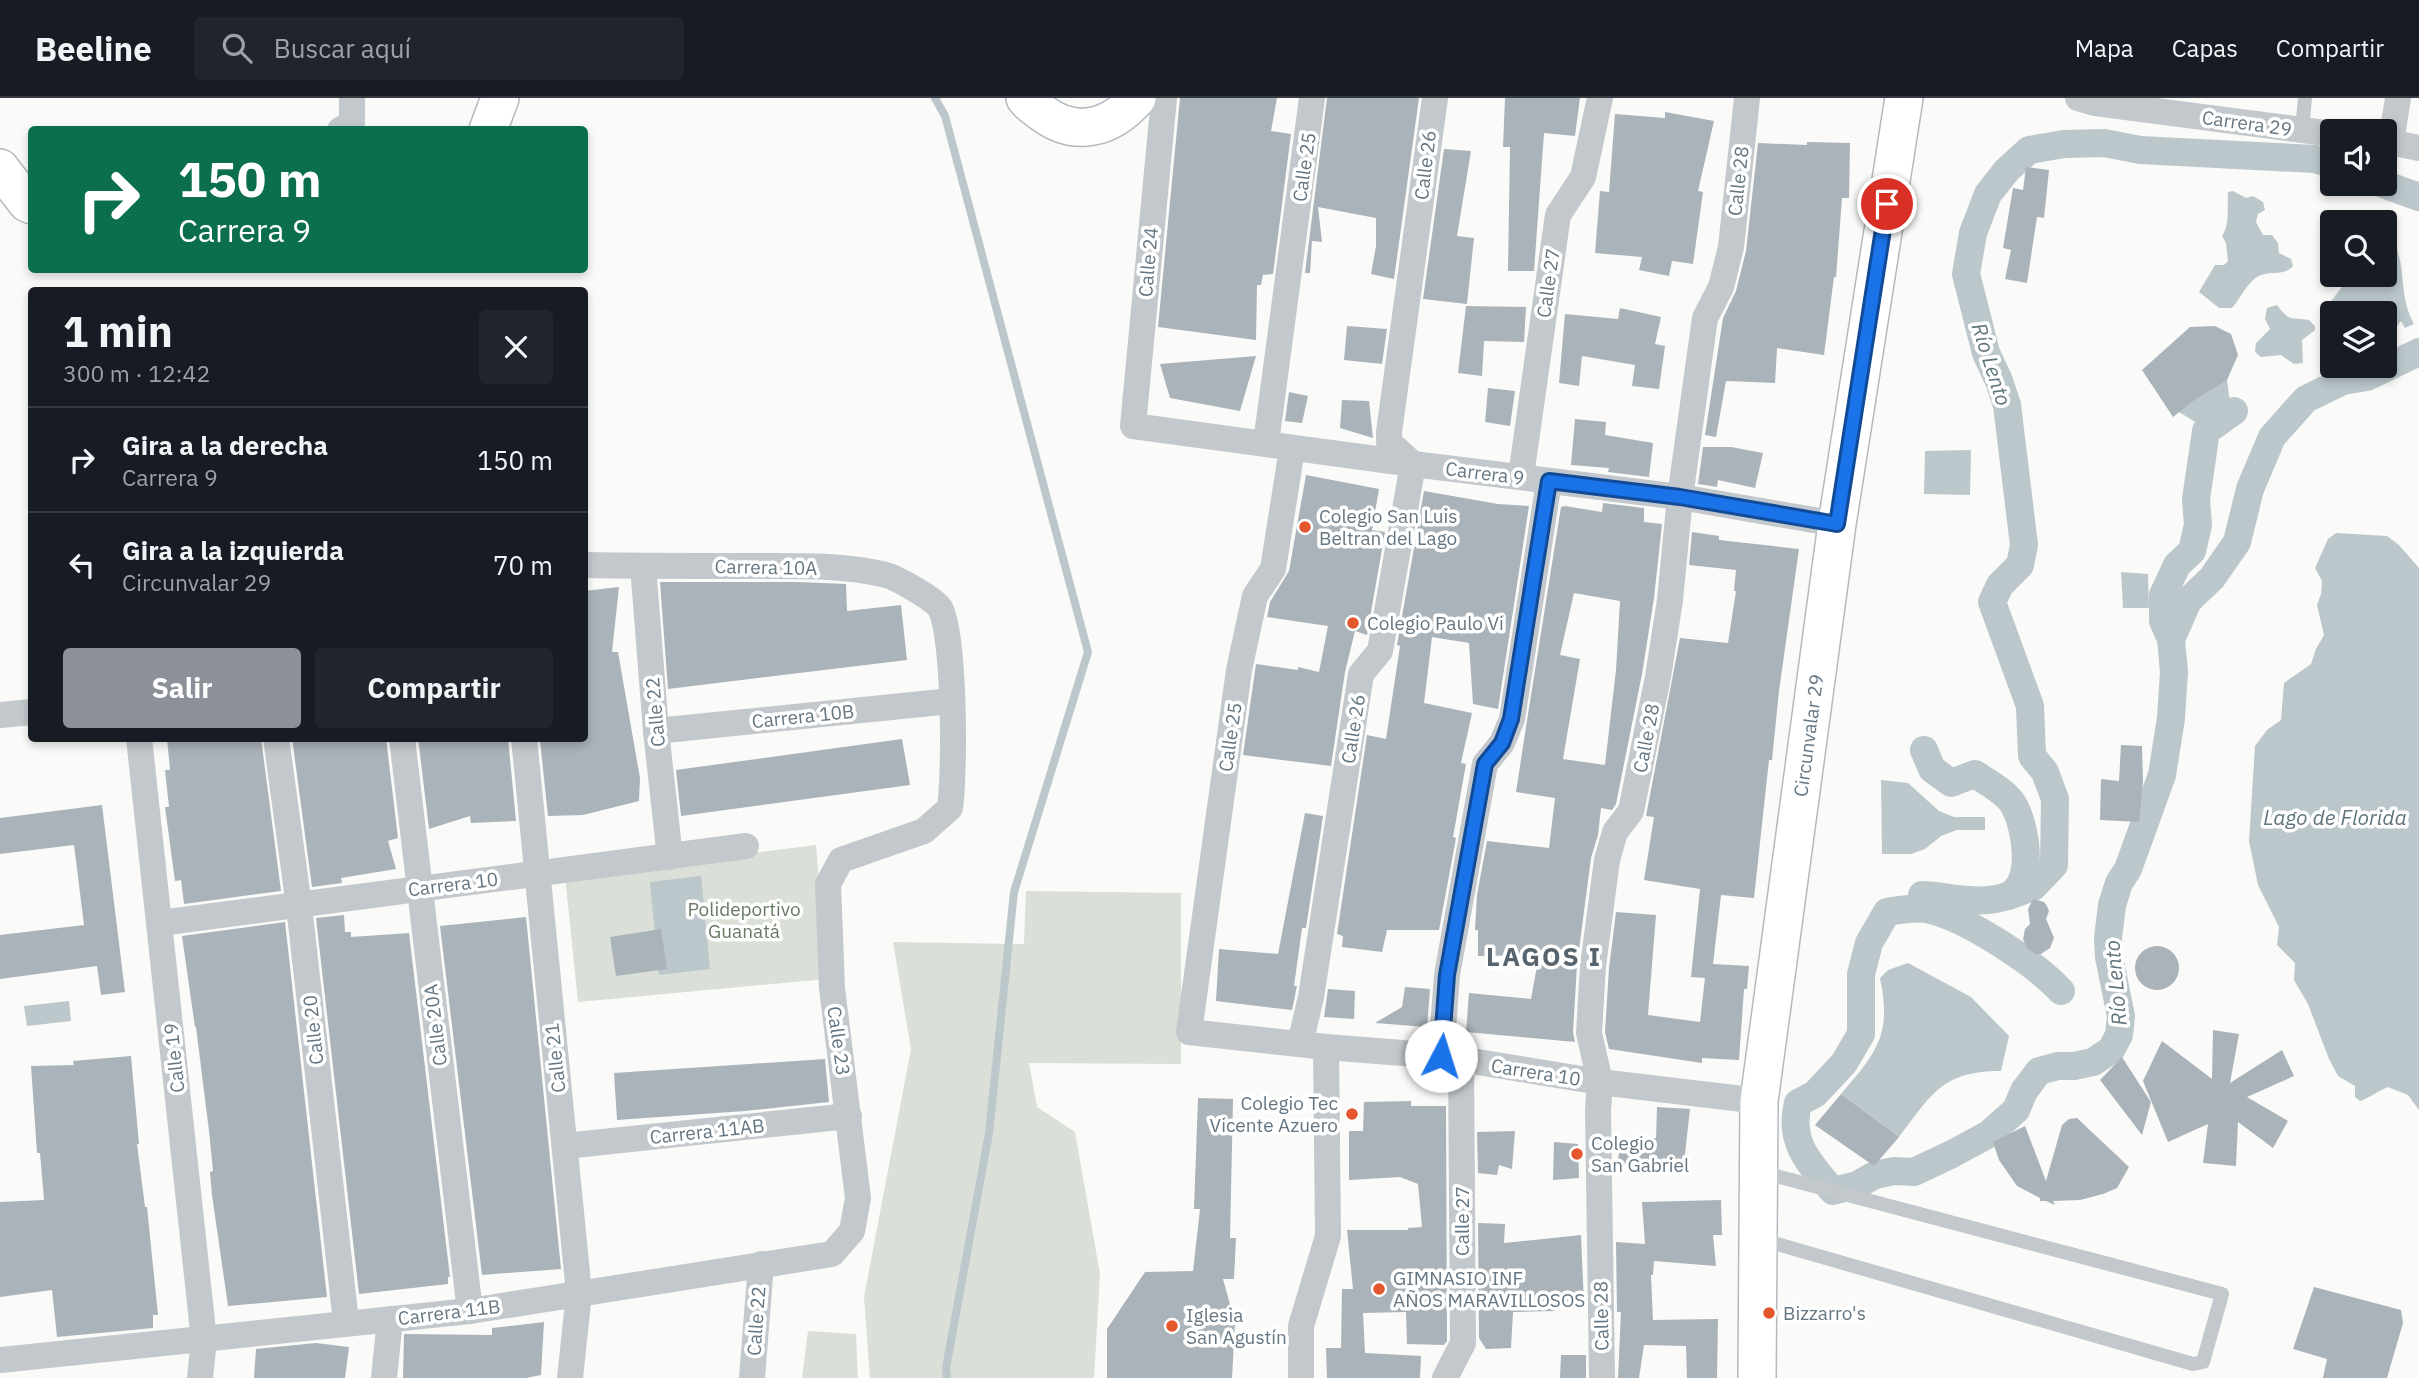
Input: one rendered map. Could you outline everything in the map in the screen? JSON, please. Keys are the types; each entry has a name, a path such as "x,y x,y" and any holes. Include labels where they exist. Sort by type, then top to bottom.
{"street":[{"path":"347,126 352,123 352,98"},
{"path":"490,126 500,98"},
{"path":"1025,98 1054,122 1080,128 1101,125 1125,111 1137,98"},
{"name":"Calle 24","path":"1133,426 1164,98"},
{"name":"Calle 25","path":"1266,443 1312,98"},
{"name":"Calle 26","path":"1300,1044 1311,997 1361,674 1380,652 1413,464 1390,442 1389,432 1434,98"},
{"name":"Calle 27","path":"1521,476 1558,215 1583,177 1600,98"},
{"name":"Calle 28","path":"1602,1378 1598,1110 1600,1082 1589,1033 1594,966 1607,860 1615,832 1631,811 1653,704 1670,600 1680,497 1705,318 1721,287 1731,247 1747,98"},
{"name":"Circunvalar 29","path":"1757,1378 1759,1101 1837,524 1904,98"},
{"path":"2393,119 2398,98"},
{"name":"Carrera 29","path":"2090,100 2320,132"},
{"path":"2397,143 2419,148"},
{"path":"0,168 28,202"},
{"name":"Carrera 9","path":"1133,426 1266,443 1292,449 1680,497 1837,524"},
{"name":"Calle 25","path":"1189,1032 1239,670 1255,596 1273,569 1292,449"},
{"name":"Calle 27","path":"1445,1378 1463,1343 1447,975 1485,764 1502,743 1511,719 1549,481"},
{"name":"Carrera 10A","path":"588,565 815,566 888,576 912,588 939,607 947,635 951,701"},
{"name":"Calle 22","path":"643,566 656,731 670,857"},
{"name":"Carrera 10B","path":"656,731 951,701"},
{"name":"Calle 23","path":"858,1198 832,988 828,884 841,860 925,831 950,808 953,784 951,701"},
{"path":"0,715 28,712"},
{"name":"Calle 19","path":"139,742 204,1340 200,1378"},
{"name":"Calle 20","path":"277,742 299,906 346,1322"},
{"name":"Calle 20A","path":"402,742 470,1311"},
{"name":"Calle 21","path":"524,742 579,1293 570,1378"},
{"name":"Carrera 10","path":"160,923 746,846"},
{"name":"Carrera 10","path":"1189,1032 1326,1048 1451,1058 1600,1082 1759,1101"},
{"path":"1301,1378 1301,1326 1328,1236 1326,1048"},
{"name":"Carrera 11AB","path":"565,1146 849,1116"},
{"name":"Carrera 11B","path":"14,1366 346,1322 470,1311 832,1254 852,1231 858,1198"},
{"name":"Calle 22","path":"752,1378 761,1264"},
{"path":"384,1378 390,1319"}],"lane":[{"path":"2302,130 2305,98"},
{"path":"1758,1171 2221,1294 2203,1362 2193,1364 1758,1238"}],"green space":[{"name":"Polideportivo Guanatá","path":"816,845 827,979 578,1002 565,876"},
{"path":"1026,891 1181,893 1181,1064 1029,1063 1037,1107 1075,1132 1100,1274 1094,1378 870,1378 864,1297 911,1049 893,942 1024,944"},
{"path":"808,1331 856,1334 858,1378 802,1378"}],"water":[{"path":"2233,191 2246,198 2253,196 2263,202 2265,210 2258,214 2256,222 2263,235 2272,235 2278,243 2279,253 2291,259 2293,266 2286,271 2256,277 2232,308 2219,308 2199,292 2215,265 2224,265 2228,261 2226,243 2222,236 2227,221 2228,192"},
{"path":"2397,250 2406,304 2414,324 2405,328 2401,321 2397,326 2397,301 2331,301 2342,287 2397,287"},
{"path":"2277,305 2288,316 2309,320 2315,326 2315,330 2302,340 2303,363 2294,364 2281,355 2261,357 2255,352 2256,343 2270,329 2265,319 2267,308"},
{"path":"2227,380 2229,406 2224,416 2212,427 2197,423 2179,412 2184,396"},
{"path":"1971,450 1970,495 1924,494 1925,451"},
{"name":"Lago de Florida","path":"2336,533 2387,536 2399,545 2419,568 2419,1110 2408,1095 2388,1087 2360,1101 2355,1097 2355,1086 2338,1076 2308,1004 2294,980 2295,963 2277,945 2279,927 2258,885 2249,841 2255,746 2267,730 2281,720 2284,683 2311,664 2324,635 2317,605 2322,581 2315,568 2328,539"},
{"path":"2121,572 2148,574 2149,608 2123,608"},
{"path":"1881,780 1908,783 1939,811 1954,817 1985,817 1985,830 1957,830 1911,854 1882,854"},
{"path":"701,876 710,969 659,975 650,882"},
{"path":"1908,963 1971,997 2009,1036 2001,1071 1965,1075 1940,1088 1899,1137 1841,1094 1879,1042 1884,1014 1880,978 1888,970"},
{"path":"69,1001 71,1021 27,1026 24,1006"}],"building":[{"path":"1180,98 1277,98 1271,131 1291,134 1273,274 1263,275 1261,285 1257,285 1256,340 1158,327"},
{"path":"1327,98 1419,98 1394,279 1371,274 1376,246 1376,218 1318,207 1322,242 1312,241 1310,273 1305,273"},
{"path":"1505,98 1580,98 1575,136 1544,133 1534,271 1508,271 1510,147 1503,147"},
{"path":"1665,112 1714,121 1698,191 1703,192 1693,264 1672,261 1669,276 1639,270 1642,257 1595,253 1600,191 1609,192 1615,114 1665,118"},
{"path":"1807,142 1850,143 1849,198 1842,198 1836,277 1824,355 1777,348 1775,383 1726,381 1716,437 1705,435 1723,318 1736,291 1746,251 1758,143 1807,145"},
{"path":"1444,149 1471,151 1457,236 1474,238 1467,304 1423,299"},
{"path":"2026,167 2049,170 2044,218 2037,217 2027,283 2005,279 2011,250 2003,248 2013,188 2023,190"},
{"path":"1466,306 1526,307 1524,342 1484,341 1482,376 1458,373"},
{"path":"1620,308 1661,317 1655,344 1665,346 1659,389 1632,386 1635,365 1582,356 1579,386 1559,383 1565,314 1618,319"},
{"path":"1347,326 1387,329 1382,364 1344,360"},
{"path":"2215,326 2231,334 2238,355 2227,380 2173,417 2142,370 2190,327"},
{"path":"1256,356 1240,411 1170,398 1160,364"},
{"path":"1488,388 1515,391 1510,426 1485,422"},
{"path":"1289,392 1308,396 1302,423 1285,421"},
{"path":"1342,400 1369,401 1373,438 1340,428"},
{"path":"1575,419 1606,422 1605,435 1653,443 1649,477 1608,472 1609,468 1571,465"},
{"path":"1703,447 1731,447 1763,453 1755,488 1718,480 1717,487 1698,484"},
{"path":"1306,475 1379,489 1372,530 1385,532 1367,635 1355,631 1345,672 1331,766 1243,755 1256,664 1298,670 1298,667 1319,672 1328,626 1267,617 1270,602 1289,571"},
{"path":"1424,491 1498,504 1529,506 1498,709 1473,704 1469,643 1432,637 1424,703 1472,713 1461,763 1466,764 1439,930 1387,930 1382,952 1342,947 1343,936 1337,934 1367,735 1386,739 1400,646 1397,645"},
{"path":"1603,503 1644,508 1644,522 1662,524 1642,674 1616,804 1612,810 1601,808 1598,835 1591,858 1577,965 1573,1032 1575,1042 1466,1032 1469,993 1531,999 1539,955 1478,956 1478,930 1475,930 1477,895 1487,841 1549,848 1555,798 1516,792 1526,727 1561,507 1602,512","holes":["1574,593 1620,601 1616,670 1605,765 1563,759 1580,659 1560,655"]},
{"path":"1692,532 1719,536 1719,540 1799,549 1772,760 1769,760 1754,898 1721,895 1713,964 1749,966 1747,989 1744,989 1739,1060 1702,1058 1702,1063 1609,1049 1605,1032 1616,912 1656,915 1648,1015 1700,1022 1705,978 1691,977 1700,889 1644,880 1654,817 1646,816 1680,638 1728,643 1736,591 1736,570 1689,565"},
{"path":"660,582 846,584 847,611 901,605 907,660 668,689"},
{"path":"619,587 612,652 618,652 640,778 639,801 583,815 548,816 540,742 588,742 588,591"},
{"path":"902,739 910,785 681,816 676,770"},
{"path":"167,742 262,742 281,891 184,904 181,880 175,881 165,807 169,807 165,770 170,770"},
{"path":"293,742 386,742 398,838 388,841 396,869 341,878 342,883 312,887"},
{"path":"418,742 508,742 516,821 471,823 470,816 429,829"},
{"path":"2121,745 2142,746 2143,781 2139,822 2100,820 2101,779 2119,781"},
{"path":"102,805 125,992 101,995 97,966 0,979 0,935 84,925 74,845 0,854 0,818"},
{"path":"1305,813 1323,816 1306,928 1302,928 1292,1010 1216,1001 1219,949 1278,954"},
{"path":"2033,899 2044,902 2047,906 2049,911 2046,919 2054,938 2050,948 2041,954 2027,948 2023,939 2025,929 2030,924 2028,909"},
{"path":"344,915 345,932 351,932 351,937 409,933 450,1277 448,1284 359,1294 316,918"},
{"path":"526,917 561,1269 482,1275 440,926"},
{"path":"285,922 327,1297 228,1306 212,1195 210,1172 213,1171 209,1131 182,936"},
{"path":"661,929 667,969 616,976 610,937"},
{"path":"2157,946 2166,947 2173,952 2178,959 2178,977 2173,984 2166,989 2157,990 2148,989 2141,984 2136,977 2135,968 2136,959 2141,952 2148,947"},
{"path":"1405,987 1430,989 1427,1027 1375,1023 1402,1007"},
{"path":"1328,989 1355,991 1354,1019 1324,1017"},
{"path":"2213,1030 2239,1034 2230,1083 2282,1050 2294,1076 2247,1097 2288,1121 2273,1148 2238,1122 2236,1166 2203,1163 2208,1124 2168,1142 2143,1081 2162,1041 2212,1079"},
{"path":"131,1056 137,1144 147,1207 158,1315 153,1315 153,1328 57,1337 52,1290 0,1297 0,1202 44,1200 40,1153 37,1153 31,1066 74,1065 73,1061"},
{"path":"2122,1057 2151,1102 2142,1135 2100,1080"},
{"path":"825,1059 829,1102 617,1120 614,1073"},
{"path":"1841,1094 1899,1137 1874,1166 1815,1125"},
{"name":"Iglesia San Agustín","path":"1198,1098 1233,1099 1230,1238 1236,1238 1234,1279 1223,1279 1235,1323 1232,1378 1107,1378 1107,1329 1145,1272 1193,1271 1200,1209 1194,1209"},
{"path":"1411,1101 1411,1106 1446,1106 1447,1341 1444,1345 1407,1344 1406,1312 1363,1313 1365,1353 1421,1356 1420,1378 1327,1378 1326,1348 1341,1348 1342,1289 1353,1289 1347,1230 1408,1230 1422,1227 1418,1184 1400,1177 1349,1180 1349,1131 1363,1131 1364,1102"},
{"path":"1657,1107 1690,1109 1684,1163 1617,1166 1621,1139 1656,1138"},
{"path":"2077,1118 2129,1167 2117,1188 2103,1194 2080,1200 2053,1201 2055,1205 2040,1201 2040,1198 2017,1186 1999,1160 1993,1142 2025,1126 2046,1181 2062,1125 2069,1119"},
{"path":"1515,1131 1512,1169 1499,1165 1497,1175 1478,1173 1477,1132"},
{"path":"1554,1142 1578,1144 1579,1178 1553,1180"},
{"path":"1721,1200 1722,1235 1713,1235 1716,1266 1654,1261 1651,1275 1653,1320 1718,1319 1717,1378 1687,1378 1686,1346 1644,1345 1639,1378 1618,1378 1621,1312 1617,1312 1616,1242 1645,1244 1642,1202"},
{"path":"1478,1223 1505,1224 1504,1243 1581,1235 1584,1304 1555,1311 1513,1312 1511,1348 1486,1349 1479,1338"},
{"path":"2314,1287 2401,1310 2403,1323 2387,1378 2323,1378 2327,1359 2293,1349"},
{"path":"544,1322 541,1375 526,1378 403,1378 404,1334 492,1335 492,1328"},
{"path":"316,1343 349,1347 345,1378 254,1378 256,1349"},
{"path":"1561,1355 1586,1355 1586,1378 1560,1378"}],"waterway":[{"path":"935,98 945,116 1088,652 1014,892 989,1133 946,1368 947,1378"},
{"name":"Río Lento","path":"2008,896 2033,887 2054,865 2055,799 2045,772 2032,756 2030,706 1992,602 2000,585 2020,565 2024,545 2007,405 1986,353 1966,274 1973,233 1988,194 2007,170 2029,150 2064,144 2104,143 2140,150 2320,161"},
{"name":"Río Lento","path":"2397,189 2419,197"},
{"name":"Río Lento","path":"2171,639 2188,601 2212,578 2237,542 2250,489 2272,437 2306,399 2343,381 2367,377 2419,352"},
{"name":"Río Lento","path":"2061,991 2034,967 1998,942 1942,913 1926,909 1887,912 1869,943 1861,974 1861,1034 1844,1063 1815,1094 1798,1103 1798,1141 1816,1171 1833,1191 1857,1185 1875,1175 1894,1171 1914,1172 1989,1134 2016,1110 2024,1091 2039,1071 2093,1062 2111,1050 2119,1035 2121,1016 2109,957 2112,905 2162,775 2171,718 2174,672 2171,639 2163,621 2163,595 2177,565 2192,551 2198,525 2196,499 2206,431 2234,411"},
{"path":"1922,895 1976,900 2007,896 2016,890 2022,880 2026,854 2018,814 2006,795 1975,774 1951,783 1932,769 1924,750"}],"place":[{"name":"Colegio San Luis Beltran del Lago","path":"1305,527"},
{"name":"Colegio Paulo Vi","path":"1353,623"},
{"name":"Colegio Tec Vicente Azuero","path":"1352,1114"},
{"name":"Colegio San Gabriel","path":"1577,1154"},
{"name":"GIMNASIO INF AÑOS MARAVILLOSOS","path":"1379,1289"},
{"name":"Bizzarro's","path":"1769,1313"},
{"name":"Iglesia San Agustín","path":"1172,1326"}],"district":[{"name":"LAGOS I","path":"1544,956"}],"route":[{"path":"1441,1056 1447,975 1474,821 1485,764 1502,743 1511,719 1549,481 1680,497 1837,524 1887,204"}]}
